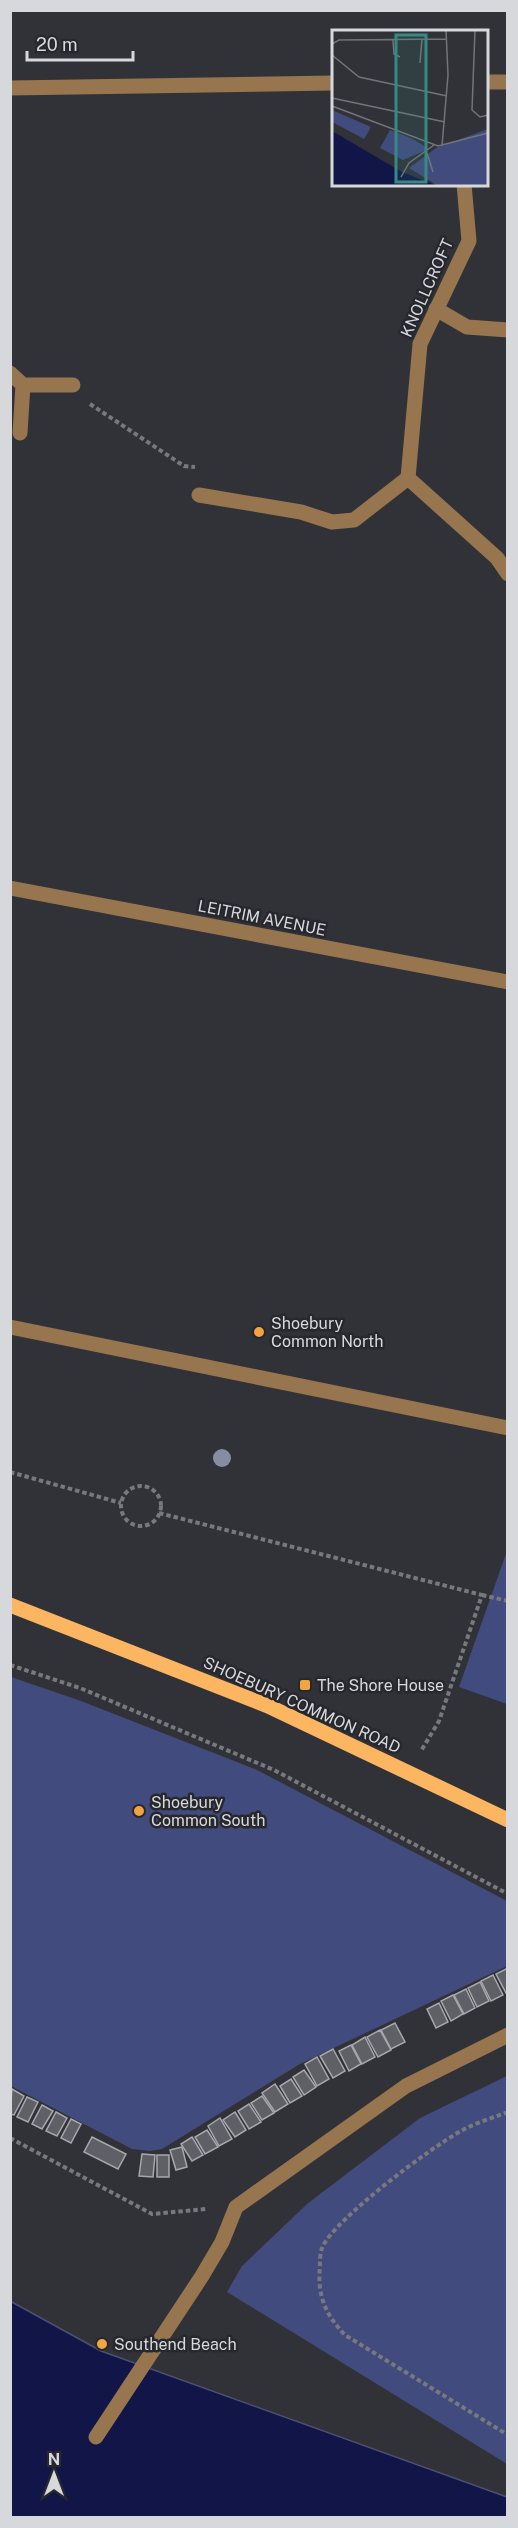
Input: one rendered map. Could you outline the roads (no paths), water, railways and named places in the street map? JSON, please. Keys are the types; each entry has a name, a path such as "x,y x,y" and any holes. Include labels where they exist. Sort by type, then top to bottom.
{"main road":[{"name":"SHOEBURY COMMON ROAD","path":"10,1605 268,1706 507,1820"}],"street":[{"path":"488,82 507,82"},
{"path":"10,88 332,83"},
{"name":"KNOLLCROFT","path":"408,478 420,344 469,241 464,186"},
{"path":"436,309 467,327 507,330"},
{"path":"10,372 23,386 73,385"},
{"path":"20,433 16,415 23,386"},
{"path":"199,495 301,512 332,522 354,519 408,478 497,558 507,574"},
{"name":"LEITRIM AVENUE","path":"10,888 507,982"},
{"path":"10,1327 507,1428"},
{"path":"96,2437 202,2276 222,2242 236,2207 406,2086 507,2035"}],"place":[{"name":"Shoebury Common North","path":"259,1332"},
{"name":"The Shore House","path":"305,1685"},
{"name":"Shoebury Common South","path":"139,1811"},
{"name":"Southend Beach","path":"102,2344"}]}
